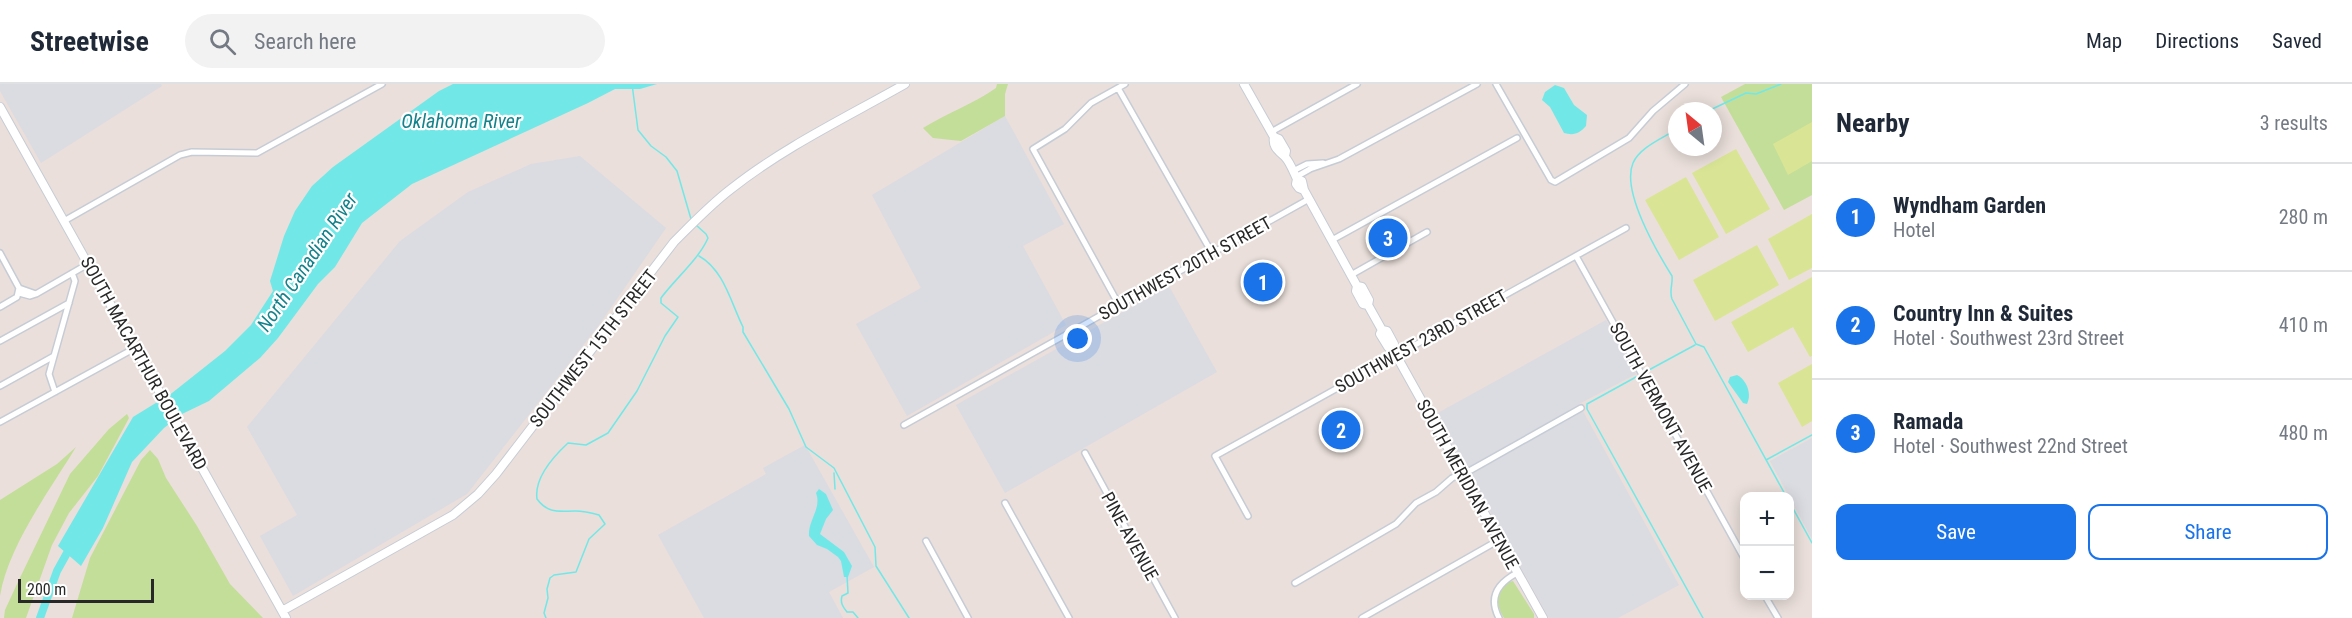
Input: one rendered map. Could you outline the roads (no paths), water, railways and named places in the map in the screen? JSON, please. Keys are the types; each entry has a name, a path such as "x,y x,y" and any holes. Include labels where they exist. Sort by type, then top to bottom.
{"main road":[{"name":"SOUTHWEST 15TH STREET","path":"284,614 453,515 496,474 674,242 715,202 731,188 772,161 904,84"},
{"name":"SOUTH MERIDIAN AVENUE","path":"1244,84 1272,134 1273,142 1280,155 1285,156 1296,176 1296,184 1304,190 1357,286 1356,291 1363,304 1368,305 1382,330 1380,334 1394,352 1542,618"},
{"name":"SOUTH MACARTHUR BOULEVARD","path":"0,110 156,382 284,614"}],"street":[{"path":"64,221 180,156 192,152 257,153 382,84"},
{"path":"1119,305 1033,149 1065,129 1090,103 1125,84"},
{"path":"1272,134 1357,84"},
{"path":"1296,176 1330,163 1477,84"},
{"path":"1496,84 1551,180 1555,182 1629,138 1653,111 1685,84"},
{"path":"1119,88 1212,253"},
{"path":"1332,240 1517,138"},
{"name":"SOUTHWEST 20TH STREET","path":"904,424 1309,199"},
{"name":"SOUTHWEST 23RD STREET","path":"1248,516 1215,456 1394,352 1626,228"},
{"path":"1351,275 1427,232"},
{"path":"0,253 20,291"},
{"name":"SOUTH VERMONT AVENUE","path":"1576,256 1740,551"},
{"path":"20,291 36,294 88,264"},
{"path":"55,392 49,377 75,281 72,273"},
{"path":"0,307 17,297 20,291"},
{"path":"0,341 69,303"},
{"path":"0,422 135,348"},
{"path":"0,386 54,356"},
{"path":"1294,583 1396,524 1416,503 1436,492 1452,478 1581,408"},
{"name":"PINE AVENUE","path":"1085,453 1176,618"},
{"path":"1005,503 1069,618"},
{"path":"1366,617 1499,540"},
{"path":"926,541 968,618"},
{"path":"1499,618 1493,597 1497,589 1517,573"},
{"path":"1767,600 1778,618"}],"water":[{"name":"Oklahoma River","path":"453,84 657,84 640,89 615,89 412,184 362,223 335,267 318,284 278,338 260,358 209,401 182,414 164,428 132,462 103,528 81,566 58,546 133,417 172,393 225,351 251,325 273,291 270,281 284,236 295,211 312,186 333,167 439,91"},
{"path":"1555,85 1564,88 1574,105 1587,115 1586,126 1579,132 1564,133 1550,107 1542,100 1545,92"},
{"path":"1737,375 1748,388 1747,404 1743,403 1728,382 1730,377"},
{"path":"819,489 826,494 833,510 826,519 820,534 844,552 852,566 848,577 844,577 838,557 817,545 809,536 817,504 816,493"}],"waterway":[{"path":"632,84 638,130 677,171 691,219"},
{"path":"1722,104 1746,93 1756,94 1781,84"},
{"path":"1668,134 1641,152 1633,163 1631,175 1636,205 1650,237 1672,276 1672,299 1696,344 1704,347 1784,492"},
{"path":"546,618 544,613 550,578 554,575 576,572 589,539 605,524 599,515 581,511 554,511 541,504 537,499 537,491 542,475 551,461 568,443 586,445 608,433 637,391 665,336 678,317 661,303 661,298 693,261 708,238 696,225"},
{"path":"699,256 708,262 721,278 743,327 743,332 789,409 806,447 834,468 875,547 876,566 909,618"},
{"path":"1647,371 1695,345"},
{"path":"1636,377 1587,404 1587,409 1703,618"},
{"path":"1766,460 1812,435"},
{"path":"834,473 835,489"},
{"path":"1794,510 1812,543"},
{"name":"North Canadian River","path":"40,618 57,571 72,544"},
{"path":"847,575 848,593 842,596 843,607 847,612 853,612 858,618"}],"place":[{"name":"Ramada","path":"1388,238"},
{"name":"Wyndham Garden","path":"1263,282"},
{"name":"Country Inn & Suites","path":"1341,430"}]}
